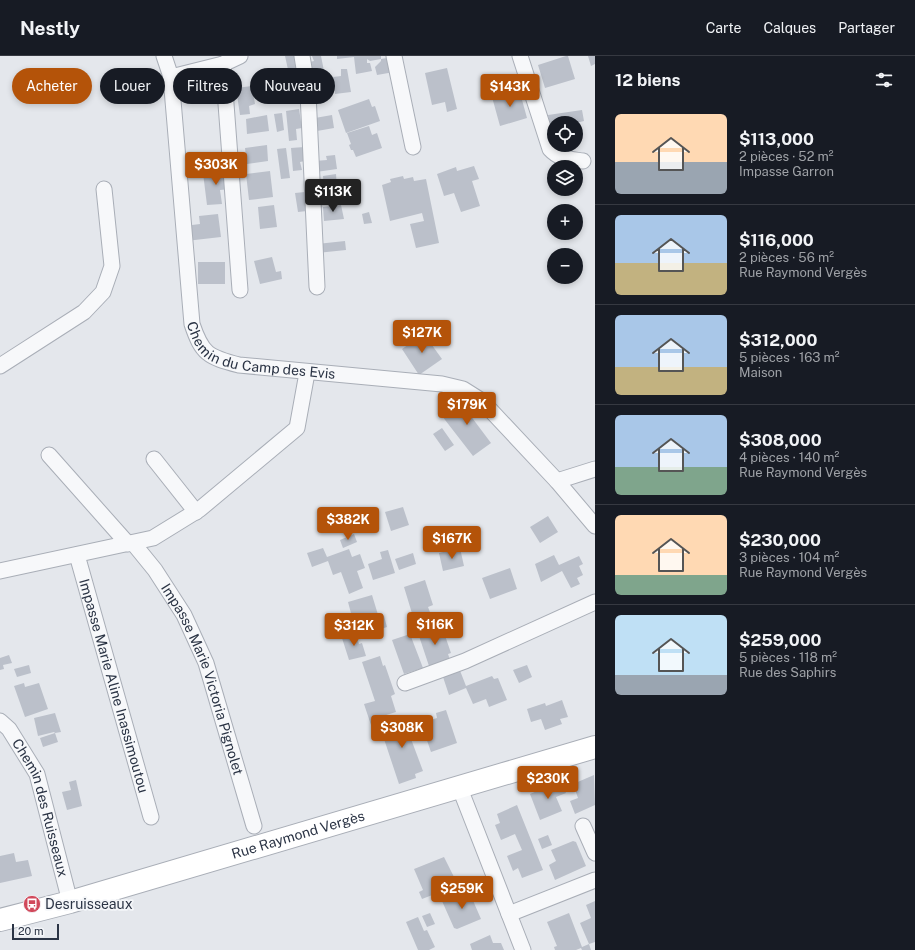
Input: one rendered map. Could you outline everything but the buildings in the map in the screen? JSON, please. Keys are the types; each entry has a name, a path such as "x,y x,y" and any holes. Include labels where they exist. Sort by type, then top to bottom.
{"main road":[{"name":"Rue Raymond Vergès","path":"0,920 70,902 595,747"}],"street":[{"name":"Chemin du Camp des Evis","path":"164,56 171,77 192,324 199,343 205,352 218,360 239,365 442,384 463,389 482,401 557,481 595,526"},
{"path":"171,77 223,64 239,56"},
{"path":"302,56 308,93 317,287"},
{"path":"394,56 413,147"},
{"path":"520,56 550,149 555,155 561,158 576,160"},
{"path":"223,64 240,290"},
{"path":"0,366 84,312 103,292 112,266 104,189"},
{"path":"0,571 77,556 153,538 196,512 297,428 307,372"},
{"name":"Impasse Marie Victoria Pignolet","path":"49,455 155,570 184,615 206,663 254,826"},
{"path":"154,458 196,512"},
{"path":"557,481 595,469"},
{"name":"Impasse Marie Aline Inassimoutou","path":"77,556 151,817"},
{"path":"404,683 465,661 595,602"},
{"name":"Chemin des Ruisseaux","path":"0,721 9,729 37,774 70,902"},
{"path":"459,786 523,950"},
{"path":"583,826 595,853"},
{"path":"509,914 595,880"}],"place":[{"name":"Desruisseaux","path":"32,904"}]}
